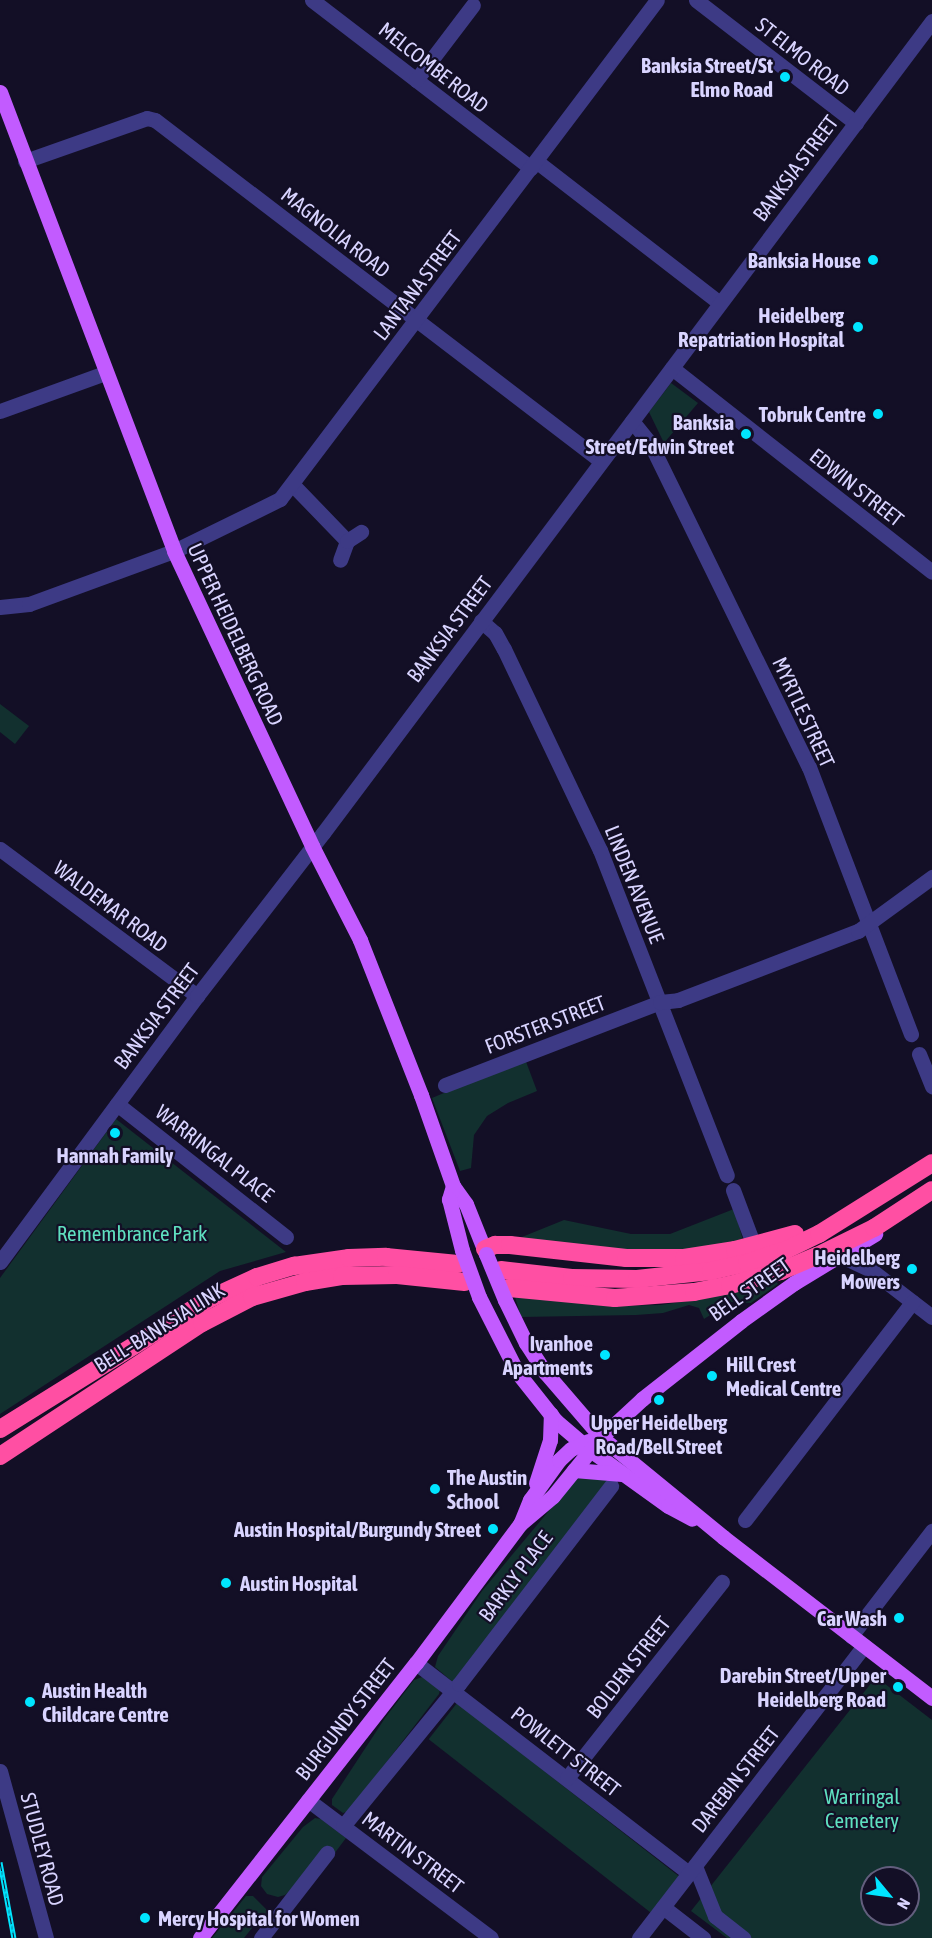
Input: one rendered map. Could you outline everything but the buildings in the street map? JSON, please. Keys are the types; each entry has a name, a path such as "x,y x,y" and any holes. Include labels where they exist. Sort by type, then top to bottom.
{"highway":[{"path":"501,1270 603,1279 675,1276 711,1271 786,1250 850,1215 932,1163"},
{"name":"BELL STREET","path":"894,1216 932,1190"},
{"path":"484,1252 495,1245 510,1245 661,1259 711,1255 754,1246 850,1215"},
{"path":"507,1294 615,1298 719,1287 800,1264 894,1216"},
{"name":"BELL–BANKSIA LINK","path":"0,1429 198,1305 257,1277 294,1266 350,1258 386,1257 464,1268"},
{"name":"BELL–BANKSIA LINK","path":"0,1456 194,1328 252,1297 287,1286 342,1276 397,1275 464,1268"}],"main road":[{"name":"UPPER HEIDELBERG ROAD","path":"0,92 174,551 312,846 360,940 421,1095 453,1186 470,1211 484,1252 507,1294 526,1343 545,1372 601,1437 723,1537 932,1698"},
{"name":"UPPER HEIDELBERG ROAD","path":"453,1186 449,1199 464,1268 511,1364 550,1414 586,1447 668,1506 723,1537"},
{"path":"454,1228 462,1225 470,1211"},
{"name":"BELL STREET","path":"601,1437 630,1410 772,1298 867,1240 894,1216"},
{"path":"464,1268 484,1252"},
{"path":"622,1454 621,1437 630,1410"},
{"path":"530,1500 549,1444 550,1414"},
{"name":"BURGUNDY STREET","path":"520,1524 530,1500 562,1456 586,1447 601,1437"},
{"name":"BURGUNDY STREET","path":"200,1938 416,1663 520,1524 553,1496 574,1470 586,1447"},
{"path":"574,1470 625,1474"}],"street":[{"name":"LANTANA STREET","path":"0,607 28,604 174,551 280,499 293,485 657,0"},
{"name":"ST ELMO ROAD","path":"696,0 856,123"},
{"name":"MELCOMBE ROAD","path":"319,2 416,80 720,303"},
{"path":"416,80 473,5"},
{"name":"BANKSIA STREET","path":"0,1262 197,996 932,21"},
{"name":"MAGNOLIA ROAD","path":"25,161 151,118 601,462"},
{"name":"EDWIN STREET","path":"672,368 932,572"},
{"path":"0,411 105,373"},
{"name":"MYRTLE STREET","path":"632,421 650,442 809,766 911,1034"},
{"path":"293,485 347,541"},
{"path":"340,560 347,541 361,532"},
{"name":"LINDEN AVENUE","path":"481,621 495,633 504,649 600,850 727,1175"},
{"name":"WALDEMAR ROAD","path":"0,849 197,996"},
{"name":"FORSTER STREET","path":"445,1085 660,1002 673,991 856,922 868,922 932,877"},
{"path":"919,1054 932,1087"},
{"name":"WARRINGAL PLACE","path":"117,1104 286,1237"},
{"path":"733,1190 754,1246"},
{"path":"867,1240 864,1254 871,1270"},
{"path":"841,1256 871,1270 932,1317"},
{"path":"745,1520 912,1302"},
{"name":"BARKLY PLACE","path":"452,1690 611,1486"},
{"path":"851,1636 932,1531"},
{"name":"BOLDEN STREET","path":"567,1778 722,1582"},
{"name":"DAREBIN STREET","path":"639,1938 864,1646"},
{"name":"POWLETT STREET","path":"416,1663 567,1778 692,1869"},
{"path":"343,1826 452,1690"},
{"name":"STUDLEY ROAD","path":"0,1771 46,1938"},
{"name":"MARTIN STREET","path":"308,1800 491,1938"},
{"name":"STUDLEY ROAD","path":"0,1805 36,1938"},
{"path":"261,1938 327,1853"},
{"path":"692,1869 715,1916 743,1938"},
{"path":"663,1907 703,1938"}],"green space":[{"path":"671,383 698,403 664,443 649,412"},
{"path":"0,704 29,726 15,744 0,732"},
{"path":"525,1059 537,1091 508,1103 487,1116 474,1135 471,1168 460,1171 432,1098"},
{"name":"Remembrance Park","path":"116,1119 286,1252 220,1271 0,1414 0,1278"},
{"path":"734,1209 743,1240 674,1255 517,1239 564,1220 631,1234 670,1234"},
{"path":"776,1281 778,1284 751,1303 731,1302 704,1319 699,1308 689,1305 663,1313 636,1315 521,1317 515,1297 609,1306 660,1305 708,1298"},
{"path":"577,1477 619,1480 454,1683 435,1667 438,1656 482,1591"},
{"path":"422,1677 440,1690 439,1694 349,1811 343,1813 332,1805 332,1799 385,1718 414,1680"},
{"name":"Warringal Cemetery","path":"876,1677 932,1720 932,1938 727,1938 691,1911"},
{"path":"457,1703 679,1877 651,1913 429,1739"},
{"path":"315,1818 321,1819 346,1838 334,1854 285,1895 278,1897 267,1894 261,1886 262,1877 303,1827"},
{"path":"246,1896 253,1896 267,1910 268,1917 262,1927 256,1923 244,1938 212,1938"}],"railway":[{"path":"0,1862 14,1938"}],"place":[{"name":"Banksia Street/St Elmo Road","path":"785,77"},
{"name":"Banksia House","path":"873,260"},
{"name":"Heidelberg Repatriation Hospital","path":"858,327"},
{"name":"Tobruk Centre","path":"878,414"},
{"name":"Banksia Street/Edwin Street","path":"746,434"},
{"name":"Hannah Family","path":"115,1133"},
{"name":"Heidelberg Mowers","path":"912,1269"},
{"name":"Ivanhoe Apartments","path":"605,1355"},
{"name":"Hill Crest Medical Centre","path":"712,1376"},
{"name":"Upper Heidelberg Road/Bell Street","path":"659,1400"},
{"name":"The Austin School","path":"435,1489"},
{"name":"Austin Hospital/Burgundy Street","path":"493,1529"},
{"name":"Austin Hospital","path":"226,1583"},
{"name":"Car Wash","path":"899,1618"},
{"name":"Darebin Street/Upper Heidelberg Road","path":"898,1687"},
{"name":"Austin Health Childcare Centre","path":"30,1702"},
{"name":"Mercy Hospital for Women","path":"145,1918"}]}
